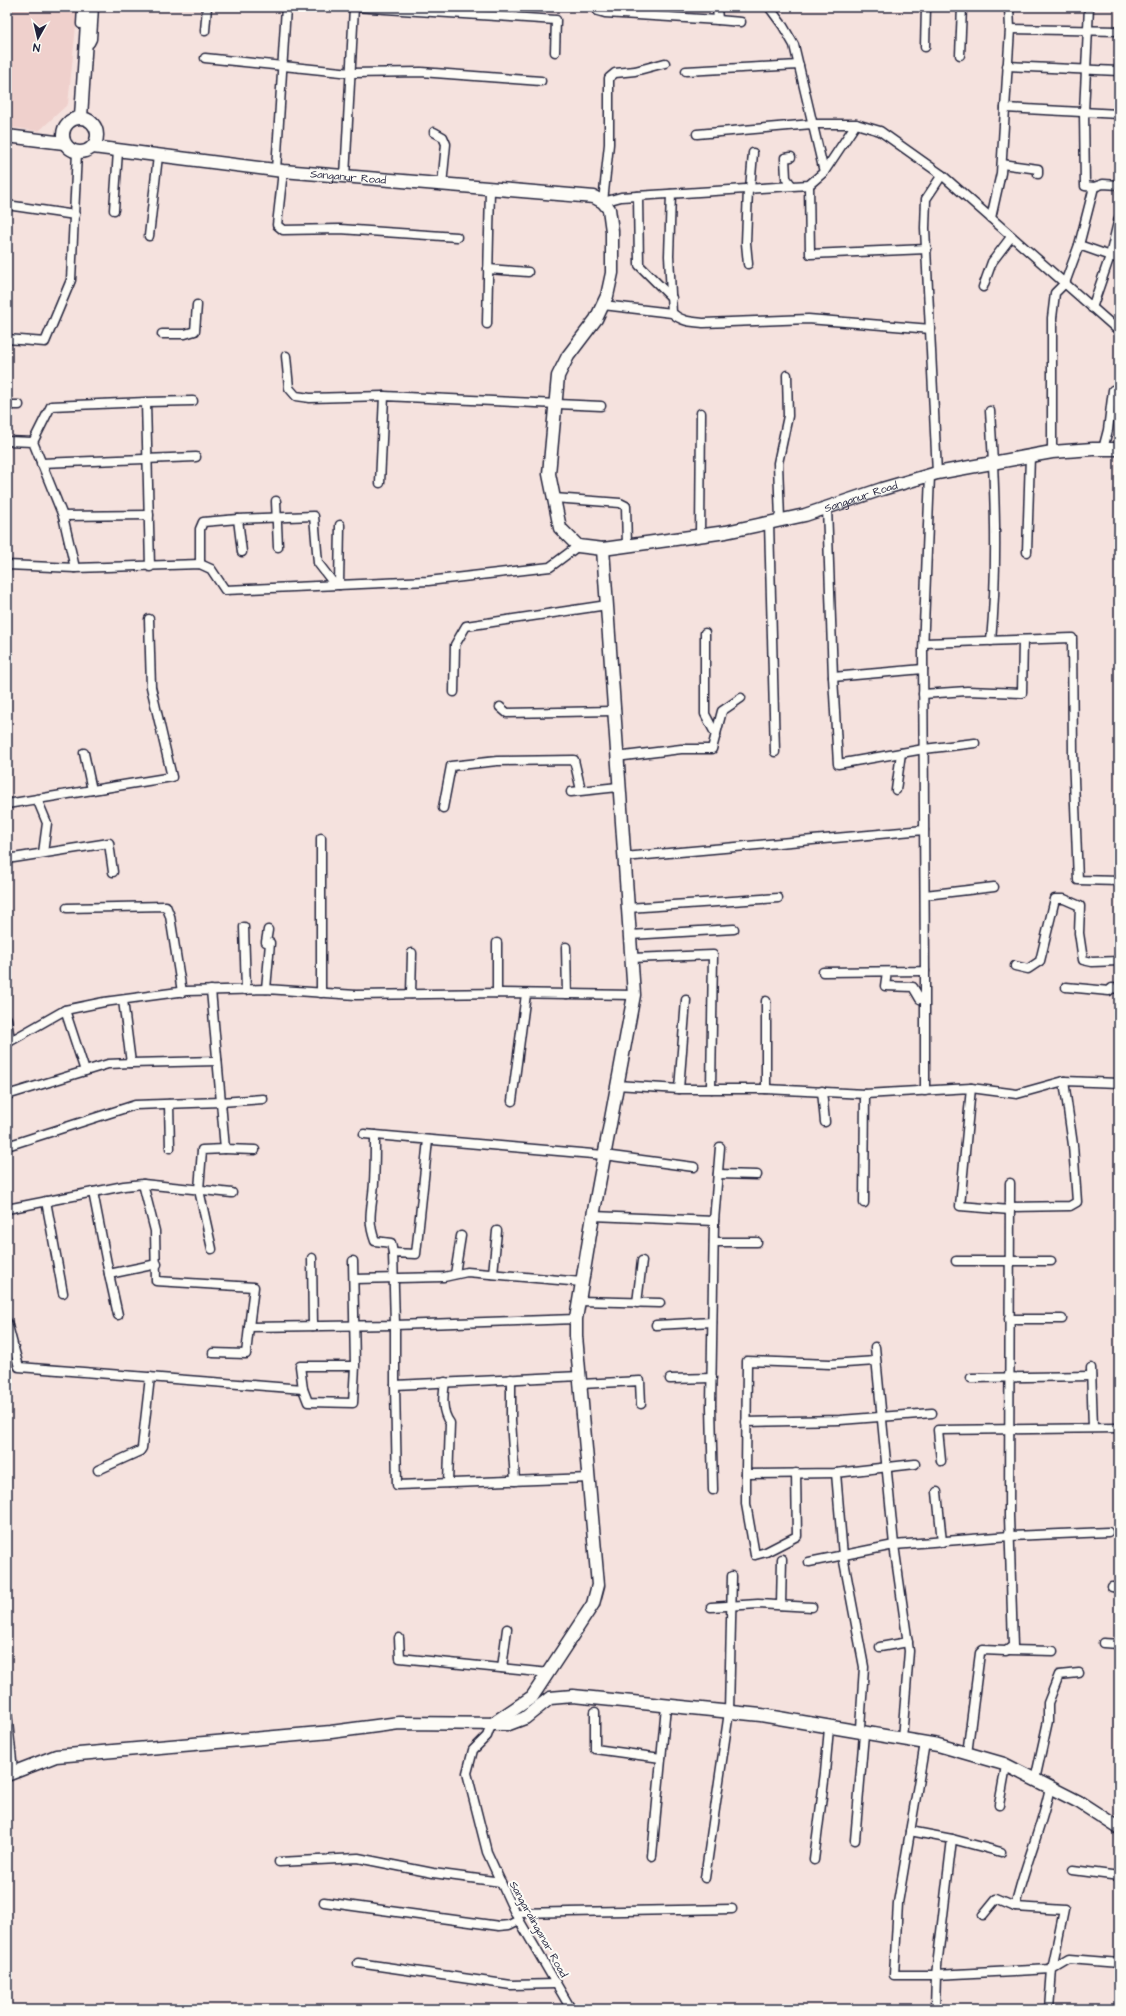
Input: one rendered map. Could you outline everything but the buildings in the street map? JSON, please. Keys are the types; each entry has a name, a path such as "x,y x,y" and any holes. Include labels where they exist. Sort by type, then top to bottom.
{"street":[{"path":"82,7 81,38 86,42"},
{"path":"81,117 88,7"},
{"path":"86,42 92,39 94,7"},
{"path":"205,31 207,7"},
{"path":"286,7 281,67 277,225 283,230 340,229 457,237"},
{"path":"345,177 354,7 556,20 555,52"},
{"path":"598,7 598,11 605,13 741,22"},
{"path":"717,7 718,20"},
{"path":"769,7 783,26 794,45 824,172"},
{"path":"925,47 926,7"},
{"path":"960,55 962,7"},
{"path":"991,218 1002,164 1010,29 1009,7"},
{"path":"1088,7 1084,112 1085,186 1094,187 1103,184 1119,185"},
{"path":"1010,29 1119,32"},
{"path":"204,58 350,73 421,72 541,80"},
{"path":"7,565 75,568 150,567 200,564 211,569 225,590 428,581 550,567 578,546 560,528 549,474 558,376 568,356 596,319 603,305 612,273 612,232 609,209 604,202 609,144 609,78 615,73 635,71 665,63"},
{"path":"686,71 799,65"},
{"path":"1007,66 1119,71"},
{"path":"1005,108 1119,114"},
{"path":"45,140 75,118 81,117 92,121 98,131 115,150 114,210"},
{"path":"697,134 812,124 856,124 880,131 942,176 1065,282 1119,331"},
{"path":"604,202 622,197 809,185 824,172 856,124"},
{"path":"64,143 63,136 66,125"},
{"path":"7,136 64,143 72,150 83,152 93,147 98,136 98,131"},
{"path":"434,132 443,137 446,144 442,185"},
{"name":"Sanganur Road","path":"93,147 279,171 594,197 604,202"},
{"path":"7,339 45,342 71,280 77,152"},
{"path":"748,264 746,243 753,153"},
{"path":"149,236 158,156"},
{"path":"791,157 785,158 786,178 792,186"},
{"path":"1002,164 1038,169 1038,174"},
{"path":"925,1091 923,669 934,474 931,329 926,199 942,176"},
{"path":"809,185 810,254 927,249"},
{"path":"1052,452 1052,318 1056,293 1065,282 1079,245 1094,187"},
{"path":"487,324 490,189"},
{"path":"671,194 669,256 672,313"},
{"path":"638,196 639,265 672,298"},
{"path":"7,205 75,215"},
{"path":"1092,308 1110,256 1119,218"},
{"path":"983,287 992,262 1011,237"},
{"path":"1079,245 1119,258"},
{"path":"488,269 528,272"},
{"path":"162,334 185,334 196,331 197,305"},
{"path":"603,305 672,313 679,319 688,322 704,323 808,319 931,329"},
{"path":"286,356 289,388 296,396 310,398 384,396 601,406"},
{"path":"775,752 774,521 778,463 788,416 787,375"},
{"path":"1103,449 1108,430 1113,390"},
{"path":"380,483 384,396"},
{"path":"75,568 63,516 33,442 51,406 193,401"},
{"path":"146,402 150,515 150,567"},
{"path":"7,405 19,405"},
{"path":"990,412 994,463 995,594 991,641"},
{"path":"700,535 701,413"},
{"path":"7,441 33,442"},
{"name":"Sanganur Road","path":"578,546 604,549 700,535 774,521 827,507 934,474 1052,452 1119,449"},
{"path":"1027,552 1030,456"},
{"path":"41,463 196,457"},
{"path":"554,498 620,503 626,506 627,546"},
{"path":"276,501 278,547"},
{"path":"827,507 833,677 838,764 924,749 975,743"},
{"path":"63,516 150,515"},
{"path":"200,564 200,529 203,522 314,516 318,563 337,585"},
{"path":"238,519 242,552"},
{"path":"337,585 340,525"},
{"path":"491,1725 532,1697 593,1604 598,1585 576,1319 592,1216 634,995 618,787 604,549"},
{"path":"454,692 455,645 466,626 475,623 607,605"},
{"path":"7,804 172,777 152,687 149,619"},
{"path":"705,633 705,714 716,735"},
{"path":"924,643 1072,638 1073,755 1078,880 1119,881"},
{"path":"923,694 967,691 1022,693 1022,640"},
{"path":"833,677 923,669"},
{"path":"616,757 681,749 712,749 722,711 741,698"},
{"path":"500,707 507,713 614,711"},
{"path":"84,753 92,790"},
{"path":"896,790 901,753"},
{"path":"443,808 451,766 496,761 574,760 581,790"},
{"path":"571,792 618,787"},
{"path":"37,799 47,823 43,853"},
{"path":"624,857 924,830"},
{"path":"320,838 321,993"},
{"path":"7,859 109,843 113,872"},
{"path":"924,896 994,887"},
{"path":"628,908 778,898"},
{"path":"1015,966 1028,969 1040,962 1055,899 1064,899 1080,906 1079,933 1083,960 1092,962 1119,961"},
{"path":"67,908 166,906 170,916 182,992"},
{"path":"244,927 246,990"},
{"path":"630,935 734,929"},
{"path":"266,989 270,943 266,942 268,930"},
{"path":"497,943 497,993"},
{"path":"566,947 567,994"},
{"path":"411,994 412,953"},
{"path":"631,958 713,955 711,1089"},
{"path":"823,972 925,971"},
{"path":"886,972 885,986 913,987 920,999"},
{"path":"1066,987 1109,991 1112,988 1119,989"},
{"path":"7,1019 9,1042 65,1010 182,992 266,989 356,995 497,993 634,995"},
{"path":"211,990 225,1149"},
{"path":"512,1102 526,994"},
{"path":"123,1000 131,1063"},
{"path":"680,1089 686,1000"},
{"path":"766,1001 766,1089"},
{"path":"65,1010 85,1071"},
{"path":"7,1095 108,1064 217,1060"},
{"path":"616,1085 680,1089 766,1089 865,1094 971,1088 1018,1094 1064,1081 1119,1083"},
{"path":"971,1088 960,1206 1010,1209 1070,1206 1077,1202 1073,1145 1064,1081"},
{"path":"822,1091 825,1122"},
{"path":"864,1203 865,1094"},
{"path":"7,1146 135,1105 263,1099"},
{"path":"169,1104 170,1148"},
{"path":"364,1134 604,1156 694,1166"},
{"path":"375,1135 374,1184 369,1216 370,1227 375,1241 391,1243 393,1253 395,1325 394,1385 397,1485 590,1478"},
{"path":"393,1253 416,1254 428,1140"},
{"path":"713,1490 712,1322 714,1221 720,1147"},
{"path":"212,1250 199,1190 202,1150 255,1150"},
{"path":"718,1174 756,1175"},
{"path":"1009,1650 1013,1646 1010,1536 1010,1183"},
{"path":"144,1184 155,1231 157,1264 156,1281 254,1287 246,1354 214,1353"},
{"path":"7,1209 124,1186 144,1184 232,1193"},
{"path":"93,1192 118,1315"},
{"path":"46,1201 63,1293"},
{"path":"592,1216 714,1221"},
{"path":"493,1274 497,1231"},
{"path":"455,1274 461,1236"},
{"path":"714,1242 757,1242"},
{"path":"312,1258 313,1326"},
{"path":"353,1261 355,1366 353,1403 308,1402 303,1389 300,1366 355,1366"},
{"path":"637,1302 642,1261"},
{"path":"956,1261 1052,1261"},
{"path":"109,1274 157,1264"},
{"path":"354,1279 444,1277 467,1272 582,1282"},
{"path":"579,1301 660,1303"},
{"path":"249,1327 395,1325 576,1319"},
{"path":"1009,1319 1062,1319"},
{"path":"7,1322 19,1367 303,1389"},
{"path":"656,1325 712,1322"},
{"path":"875,1347 894,1545 909,1651 902,1739"},
{"path":"796,1474 797,1536 766,1552 755,1555 746,1504 747,1361 830,1364 876,1361"},
{"path":"971,1378 1091,1372 1093,1427"},
{"path":"98,1470 140,1451 142,1448 150,1377"},
{"path":"670,1378 712,1378"},
{"path":"394,1385 511,1379 640,1381 641,1404"},
{"path":"511,1379 511,1420 515,1452 515,1481"},
{"path":"444,1382 442,1399 446,1417 450,1423 448,1483"},
{"path":"746,1422 840,1420 932,1413"},
{"path":"940,1461 938,1430 1010,1430 1093,1427 1119,1428"},
{"path":"746,1474 836,1473 915,1464"},
{"path":"836,1473 843,1556 864,1667 860,1728 860,1732 864,1734"},
{"path":"936,1492 942,1542"},
{"path":"809,1562 894,1545 1010,1536 1108,1532"},
{"path":"781,1605 782,1559"},
{"path":"705,1878 729,1712 732,1576"},
{"path":"710,1607 781,1605 812,1607"},
{"path":"502,1668 507,1629"},
{"path":"399,1638 400,1658 549,1673"},
{"path":"880,1647 908,1642"},
{"path":"1103,1643 1119,1644"},
{"path":"967,1754 980,1653 984,1650 1053,1651"},
{"path":"1036,1780 1048,1721 1048,1703 1056,1681 1059,1675 1079,1673"},
{"path":"7,1712 10,1773 56,1756 331,1732 399,1723 509,1724 525,1718 550,1698 573,1696 761,1715 864,1734 925,1743 1006,1766 1079,1802 1119,1828"},
{"path":"652,1856 666,1706"},
{"path":"595,1712 595,1749 661,1758"},
{"name":"Sangaralinganar Road","path":"491,1725 487,1736 473,1750 467,1773 487,1852 517,1916 571,2009"},
{"path":"814,1860 829,1728"},
{"path":"855,1840 864,1734"},
{"path":"925,1743 898,1903 894,1975 936,1976 1052,1969 1069,1959 1119,1963 1119,1975"},
{"path":"999,1805 1006,1766"},
{"path":"1015,1907 1022,1875 1044,1813 1050,1787"},
{"path":"910,1831 952,1839 1001,1852"},
{"path":"935,2009 936,1976 952,1839"},
{"path":"279,1862 358,1858 433,1873 501,1882"},
{"path":"1073,1870 1119,1876"},
{"path":"983,1916 996,1899 1015,1907 1064,1910 1052,1969 1049,2009"},
{"path":"324,1902 499,1926 509,1925 517,1916 732,1909"},
{"path":"358,1962 511,1985 556,1984"}],"shaded area":[{"path":"7,7 78,7 68,104 39,131 7,127"}]}
